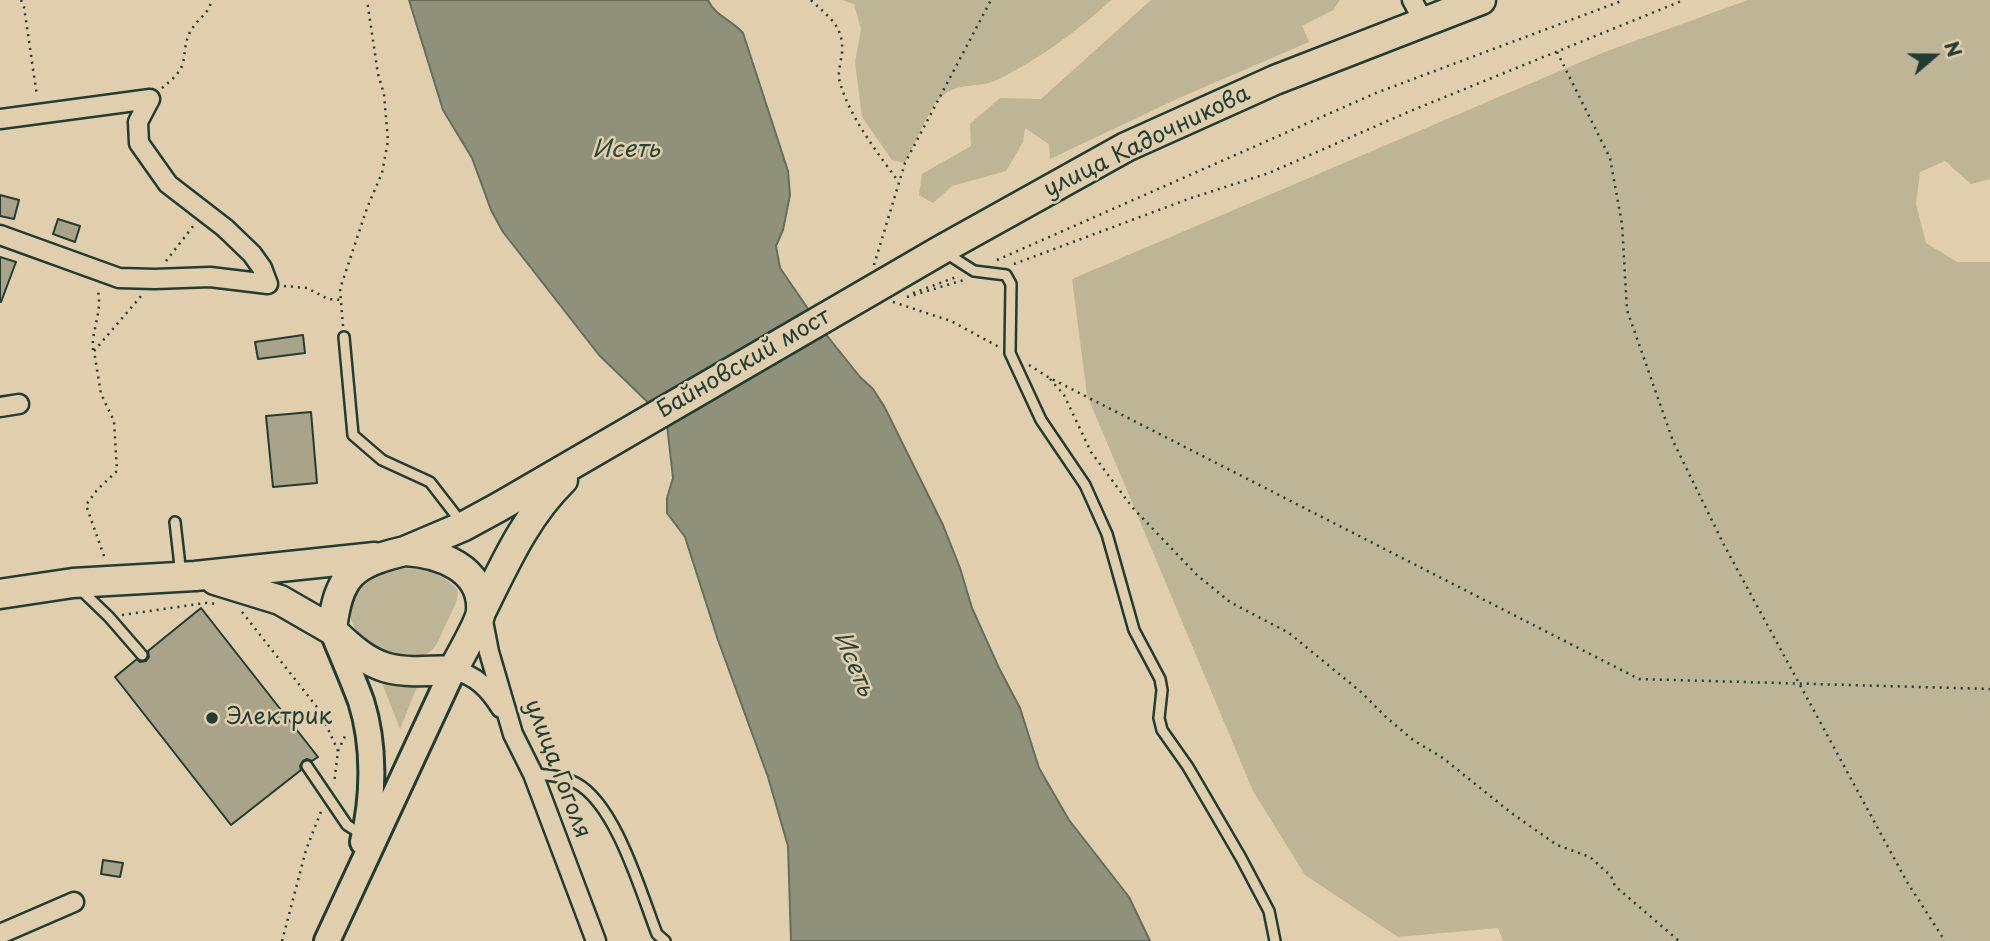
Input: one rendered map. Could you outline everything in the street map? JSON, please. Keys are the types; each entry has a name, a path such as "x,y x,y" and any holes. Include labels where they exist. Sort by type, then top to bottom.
{"main road":[{"name":"улица Кадочникова","path":"881,286 1083,170 1167,127 1275,80 1418,11 1481,0"},
{"name":"Байновский мост","path":"612,440 881,286"},
{"path":"354,883 365,836 372,782 362,704 332,630 338,592 356,569 464,526 612,440"},
{"path":"327,941 509,555 534,514 568,474 612,440"},
{"path":"0,594 73,583 188,576 393,554 433,554 456,564 472,580 478,593 481,612"},
{"path":"188,576 236,585 280,600 332,630 363,658 381,667 404,671 453,670"}],"street":[{"path":"0,119 150,99"},
{"path":"0,235 119,278 210,277 268,284 262,268 252,254 181,191 168,184 139,144 138,122 150,99"},
{"path":"0,407 19,404"},
{"name":"улица Гоголя","path":"481,612 489,652 513,734 533,774 596,941"},
{"path":"453,670 467,673 479,681 500,706 513,734"},
{"path":"0,934 74,902"}],"lane":[{"path":"941,250 974,271 1006,275 1011,284 1010,353 1041,420 1085,485 1107,534 1134,630 1160,679 1162,690 1159,718 1162,730 1188,766 1241,858 1269,911 1275,941"},
{"path":"344,337 353,435 382,460 430,482 464,526"},
{"path":"175,522 188,576"},
{"path":"73,583 142,655"},
{"path":"307,766 347,825 365,836"},
{"path":"533,774 555,776 576,783 600,803 626,853 657,934 664,941"}],"path":[{"path":"20,0 24,7 39,114"},
{"path":"150,99 176,76 183,63 184,45 194,26 208,13 212,0"},
{"path":"344,337 340,289 367,208 382,173 388,141 384,94 377,74 367,0"},
{"path":"811,0 834,20 842,45 839,78 858,124 899,182"},
{"path":"881,286 899,182 905,163 991,0"},
{"path":"881,286 974,271 1376,93 1624,0"},
{"path":"881,286 992,272 1191,198 1269,173 1408,112 1684,0"},
{"path":"1557,52 1610,158 1622,224 1627,310 1673,441 1724,545 1907,882 1945,941"},
{"path":"93,351 155,279 203,213"},
{"path":"83,265 96,284 100,297 93,351 101,394 114,421 117,471 86,505 104,556"},
{"path":"268,284 307,288 328,299 341,300"},
{"path":"881,286 1010,353 1048,377 1639,679 1990,689"},
{"path":"1048,377 1064,395 1091,452 1132,507 1196,575 1230,601 1289,633 1361,692 1396,725 1443,758 1510,812 1557,845 1590,857 1611,876 1615,886 1679,941"},
{"path":"108,617 206,603 226,606"},
{"path":"236,607 246,615 320,711 338,751 334,785 306,850 282,941"}],"shaded area":[{"path":"842,0 1111,0 1057,44 1011,73 990,83 955,89 941,97 927,118 905,163 892,160 862,117 855,62 861,29 854,4"},
{"path":"1151,0 1340,0 1333,10 1302,26 1309,42 1179,98 1050,159 1049,144 1025,128 1023,142 1006,171 952,186 933,203 919,195 922,174 971,146 970,124 1000,98 1041,99"},
{"path":"1748,0 1990,0 1990,179 1971,184 1945,161 1920,172 1916,204 1926,243 1957,262 1990,262 1990,941 1503,941 1498,928 1398,937 1305,875 1253,791 1087,395 1072,279 1602,53"},
{"path":"397,568 439,575 458,591 438,642 429,653 421,656 405,656 379,649 364,639 354,626 350,612 352,597 361,584 376,574"},
{"path":"382,683 417,687 400,729"}],"water":[{"name":"Исеть","path":"409,0 708,0 715,10 743,33 788,171 790,195 783,230 776,246 780,268 824,332 873,389 884,406 943,525 972,608 1020,708 1039,768 1069,820 1129,897 1150,941 791,941 788,846 768,777 718,640 685,537 667,513 667,498 673,478 667,425 662,416 599,355 503,232 491,210 472,158 443,110"}],"building":[{"path":"0,195 19,200 14,219 0,216"},
{"path":"58,219 80,226 75,242 53,234"},
{"path":"0,257 16,262 1,302 0,302"},
{"path":"303,335 305,353 258,359 255,342"},
{"path":"311,412 317,483 273,487 266,416"},
{"path":"201,608 318,757 312,761 303,761 301,770 231,825 115,677 137,659 140,662 146,661 149,657 148,651"},
{"path":"103,860 123,863 120,877 101,874"}],"place":[{"name":"Электрик","path":"212,718"}]}
